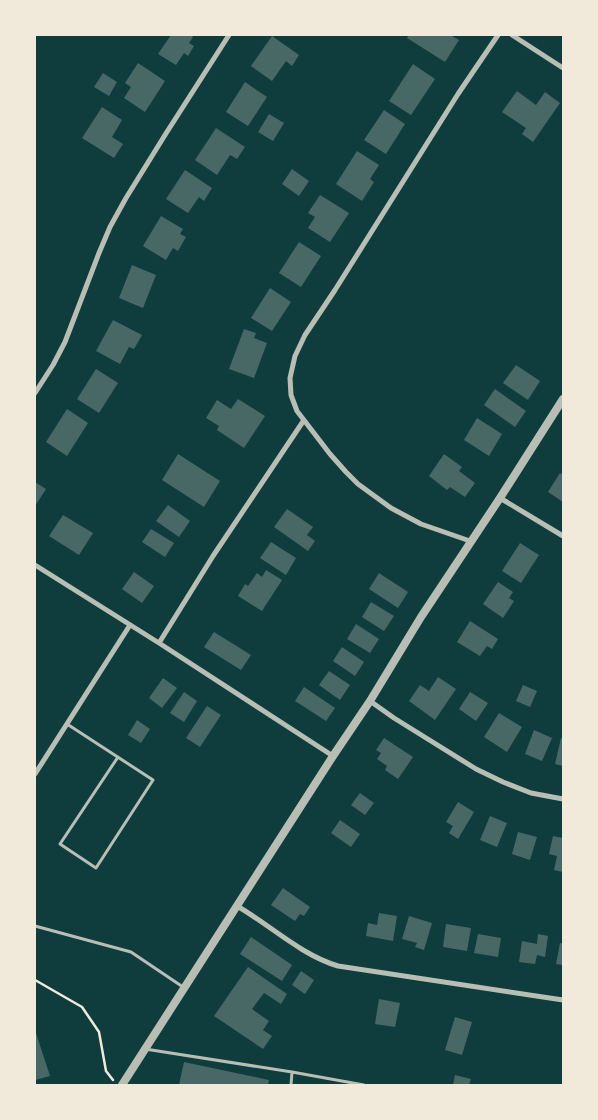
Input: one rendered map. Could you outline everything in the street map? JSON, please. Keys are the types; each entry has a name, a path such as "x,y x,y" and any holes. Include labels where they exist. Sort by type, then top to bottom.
{"street":[{"path":"35,394 65,342 98,254 118,213 229,35"},
{"path":"470,541 421,524 391,508 376,498 346,472 297,410 291,395 290,378 295,356 305,335 458,94 498,35"},
{"path":"512,35 563,68"},
{"path":"122,1085 370,701 421,617 563,399"},
{"path":"159,643 213,556 304,420"},
{"path":"500,498 563,536"},
{"path":"35,565 333,756"},
{"path":"35,774 130,625"},
{"path":"370,701 468,764 503,782 530,793 563,799"},
{"path":"237,906 317,958 338,966 563,1000"}],"lane":[{"path":"67,724 154,780 96,868 60,844 118,757"},
{"path":"35,926 131,952 184,988"},
{"path":"145,1049 364,1085"},
{"path":"291,1085 292,1072"}],"path":[{"path":"35,980 82,1007 99,1032 106,1071 117,1085"}],"building":[{"path":"171,35 191,35 193,37 189,43 194,46 188,56 184,53 176,65 158,54"},
{"path":"409,35 450,35 459,40 445,62 407,38"},
{"path":"272,36 299,55 292,66 286,61 272,81 251,66"},
{"path":"138,63 165,81 145,112 124,98 131,87 125,83"},
{"path":"413,64 435,79 411,115 389,101"},
{"path":"103,73 117,82 109,96 94,87"},
{"path":"245,82 267,97 248,126 226,112"},
{"path":"517,91 536,105 545,92 560,103 533,142 522,134 526,128 502,112"},
{"path":"102,107 122,120 112,137 123,144 114,158 82,138"},
{"path":"384,110 405,124 386,154 364,140"},
{"path":"269,114 284,123 273,141 258,132"},
{"path":"216,128 245,147 237,159 230,155 217,175 195,160"},
{"path":"357,151 379,165 370,179 374,182 362,201 336,184"},
{"path":"292,169 309,181 299,196 282,184"},
{"path":"185,170 212,188 204,201 199,197 188,213 166,199"},
{"path":"320,195 349,213 330,242 308,228 315,217 308,213"},
{"path":"161,216 183,229 180,234 186,237 178,251 173,248 166,260 143,246"},
{"path":"299,242 321,256 301,287 279,273"},
{"path":"132,265 156,275 143,308 119,298"},
{"path":"270,288 291,302 272,331 251,318"},
{"path":"113,320 142,335 134,349 129,347 120,364 96,351"},
{"path":"244,329 256,333 254,338 267,343 254,378 229,369"},
{"path":"516,365 540,381 528,400 503,383"},
{"path":"96,369 118,383 99,413 77,399"},
{"path":"495,389 526,411 515,427 484,405"},
{"path":"238,399 265,416 244,448 217,430 219,426 206,418 217,400 231,409"},
{"path":"67,409 88,423 67,456 46,442"},
{"path":"477,418 502,434 489,456 464,440"},
{"path":"178,454 220,481 204,507 162,480"},
{"path":"444,454 462,467 459,471 475,483 465,497 450,487 447,490 429,476"},
{"path":"560,473 563,475 563,502 548,492"},
{"path":"35,482 46,489 35,506"},
{"path":"168,505 190,521 179,537 156,521"},
{"path":"287,509 313,527 307,535 315,541 308,551 274,527"},
{"path":"63,515 93,533 79,555 49,536"},
{"path":"151,529 174,543 165,557 142,542"},
{"path":"271,542 296,558 286,575 260,558"},
{"path":"520,543 539,555 521,583 502,571"},
{"path":"266,570 282,580 262,611 238,596 245,584 248,586 257,573 262,577"},
{"path":"134,572 154,586 142,603 122,589"},
{"path":"379,573 408,592 398,608 369,589"},
{"path":"498,582 513,592 509,598 514,601 503,618 483,604"},
{"path":"371,602 394,616 384,631 362,617"},
{"path":"470,621 498,639 492,649 487,646 480,656 457,642"},
{"path":"356,624 379,639 370,653 347,639"},
{"path":"214,632 251,655 241,670 204,647"},
{"path":"342,647 364,662 355,676 333,661"},
{"path":"329,671 350,685 340,700 319,685"},
{"path":"438,677 456,689 435,720 409,701 420,685 429,691"},
{"path":"163,678 177,688 162,708 149,698"},
{"path":"523,685 537,691 530,707 516,701"},
{"path":"304,687 335,708 326,721 295,701"},
{"path":"184,692 197,701 184,722 170,713"},
{"path":"470,692 488,703 476,721 459,709"},
{"path":"207,706 221,715 200,747 186,738"},
{"path":"499,713 522,727 507,752 484,737"},
{"path":"137,720 150,729 141,743 128,735"},
{"path":"534,730 552,738 542,761 525,754"},
{"path":"384,738 413,757 398,779 385,770 387,766 377,759 381,753 376,750"},
{"path":"561,738 563,739 563,766 555,764"},
{"path":"360,793 374,803 365,815 351,805"},
{"path":"458,802 474,812 458,839 449,833 453,826 446,822"},
{"path":"490,816 507,823 497,847 480,840"},
{"path":"340,820 360,834 351,847 331,833"},
{"path":"518,832 537,837 530,860 512,854"},
{"path":"553,836 563,838 563,872 554,870 557,856 549,854"},
{"path":"283,888 310,907 304,916 300,914 295,921 271,905"},
{"path":"379,913 397,916 393,941 366,936 368,923 377,925"},
{"path":"409,916 432,923 424,950 415,947 417,943 402,939"},
{"path":"446,924 471,928 467,951 443,947"},
{"path":"478,934 501,938 498,957 474,953"},
{"path":"538,934 548,936 545,957 537,955 535,964 519,962 522,941 537,944"},
{"path":"251,937 292,965 282,981 240,954"},
{"path":"560,943 563,944 563,965 556,964"},
{"path":"248,967 287,994 281,1004 264,993 252,1009 269,1021 263,1030 272,1036 263,1049 214,1016"},
{"path":"301,971 314,980 305,994 292,985"},
{"path":"379,999 400,1003 395,1027 375,1024"},
{"path":"455,1017 472,1022 462,1055 445,1050"},
{"path":"35,1030 50,1076 35,1080"},
{"path":"184,1062 269,1080 268,1085 179,1085"},
{"path":"455,1075 471,1079 469,1085 453,1085"}]}
